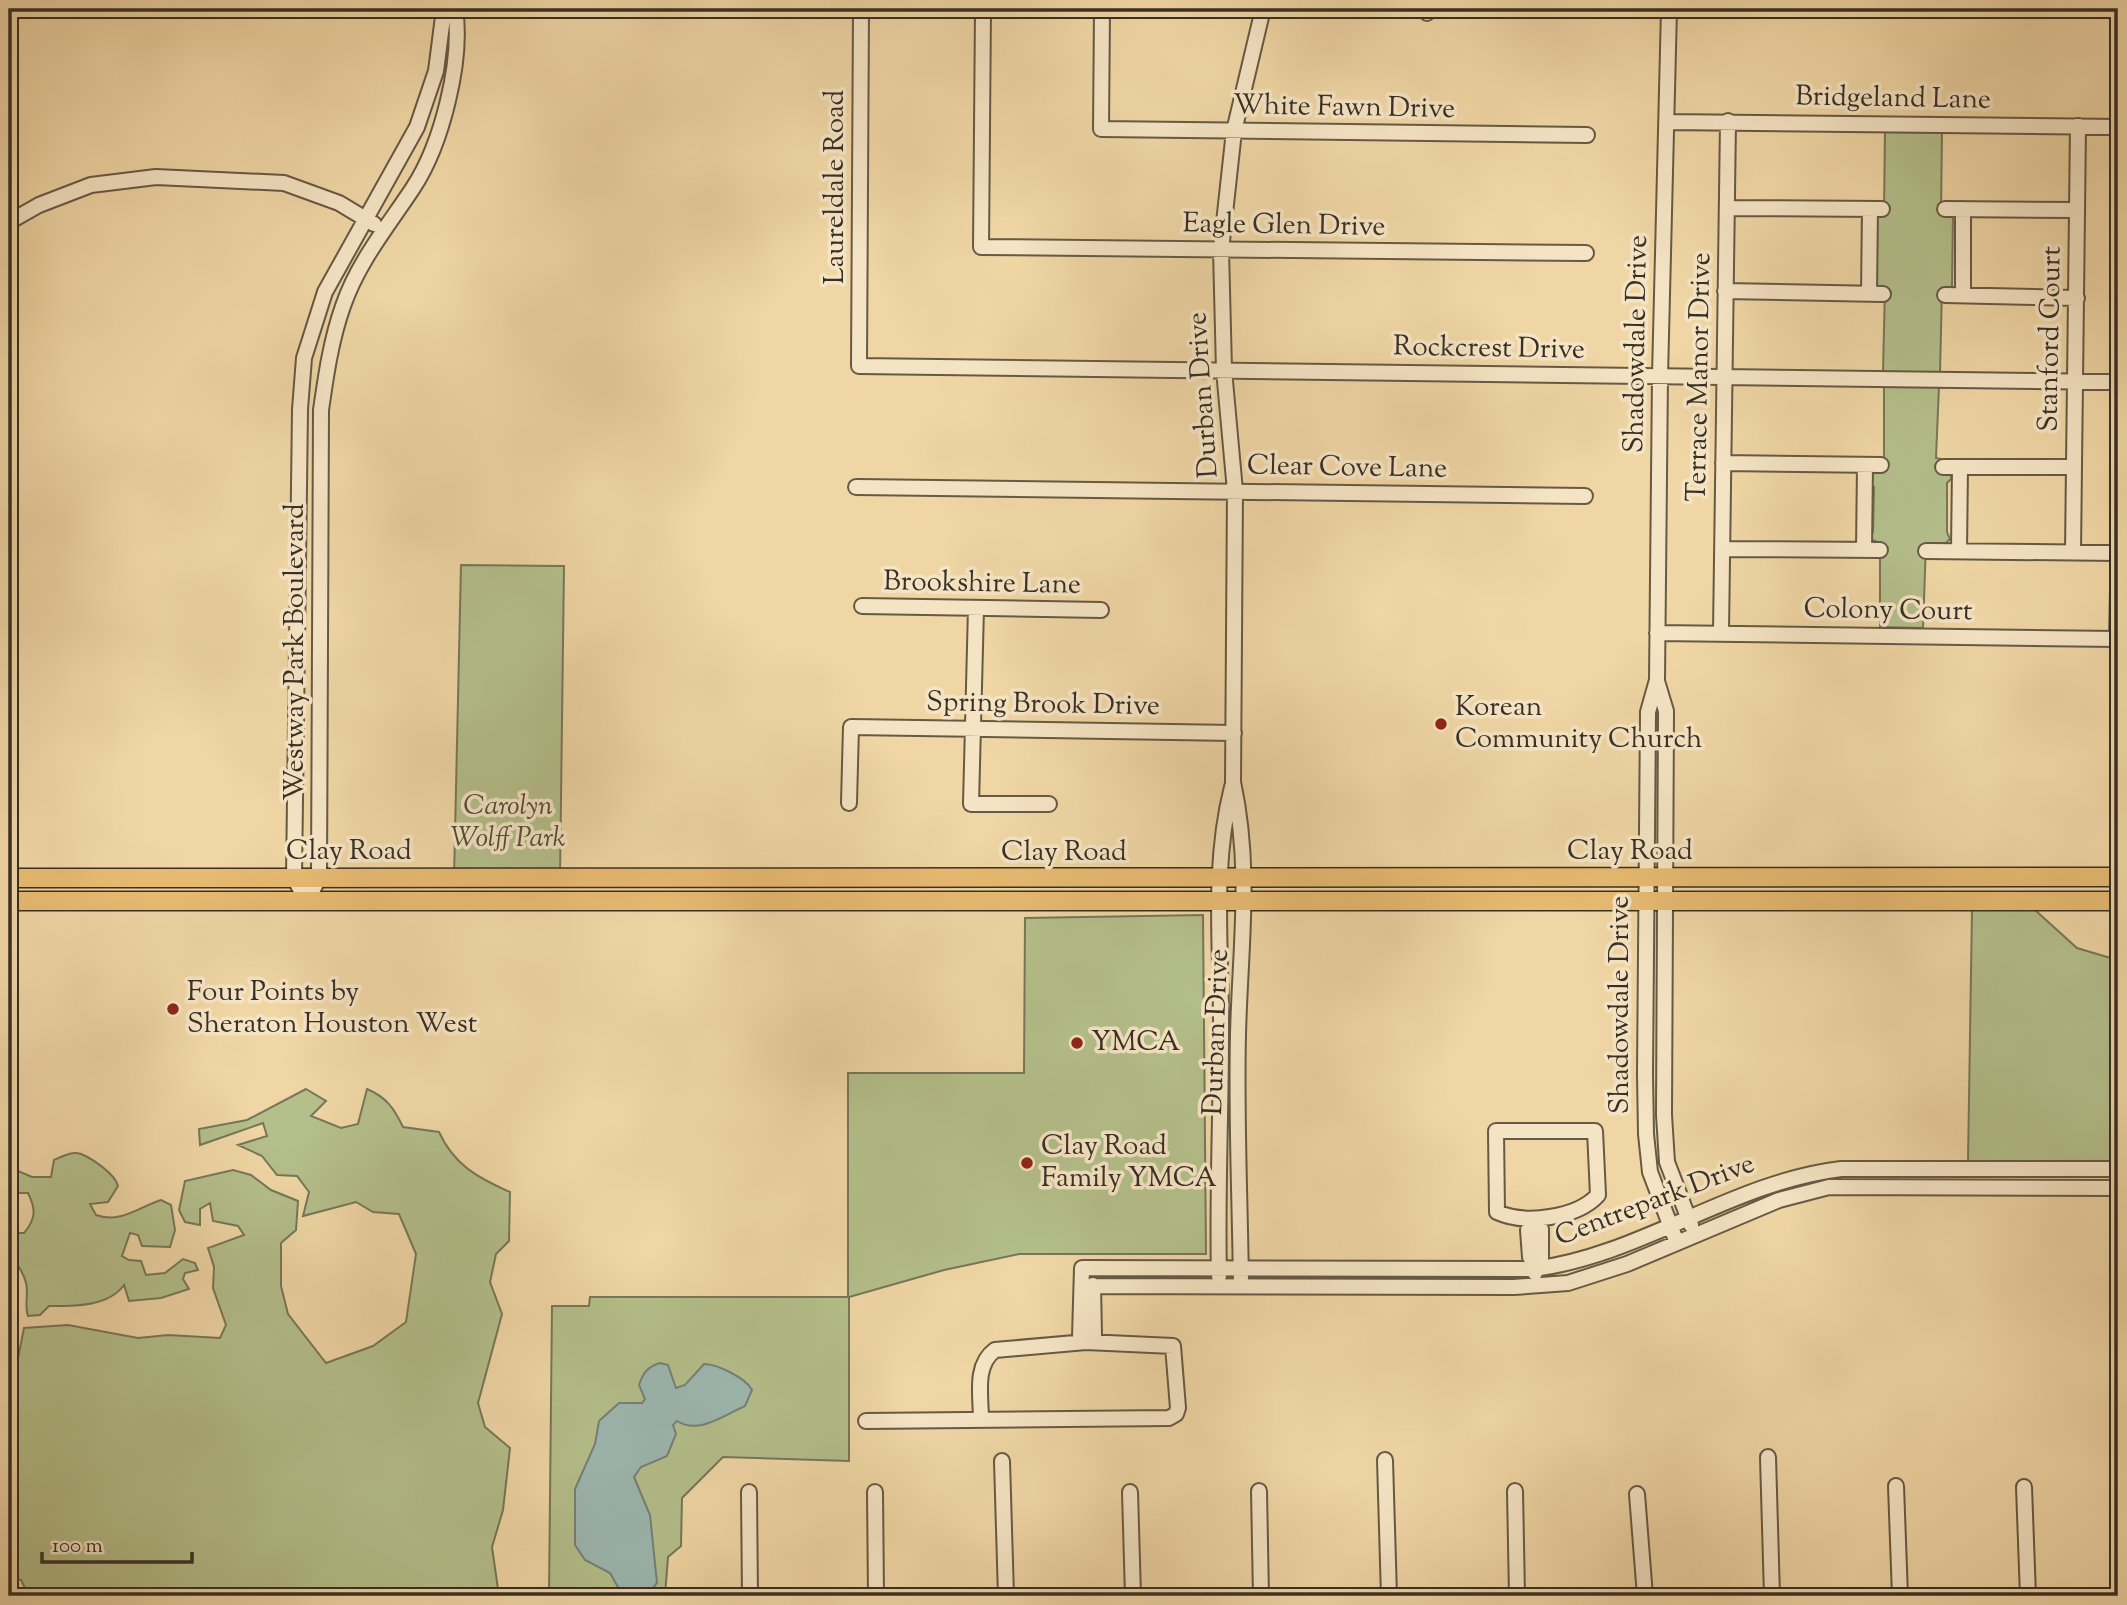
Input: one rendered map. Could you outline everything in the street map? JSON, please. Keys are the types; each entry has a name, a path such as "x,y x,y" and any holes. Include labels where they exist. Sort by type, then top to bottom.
{"main road":[{"path":"1900,877 1901,901"},
{"path":"2077,877 2079,901"},
{"name":"Clay Road","path":"9,878 1245,880 2118,877"},
{"path":"574,878 575,902"},
{"path":"718,878 720,902"},
{"path":"878,878 878,902"},
{"path":"116,902 117,879"},
{"path":"1049,901 1051,879"},
{"path":"1390,902 1391,879"},
{"name":"Clay Road","path":"9,901 2118,901"}],"street":[{"name":"Westway Park Boulevard","path":"294,878 300,409 304,358 325,292 417,127 436,71 444,9"},
{"name":"Westway Park Boulevard","path":"307,901 319,878 321,410 328,361 343,305 382,230 415,185 435,138 452,85 457,22 455,9"},
{"name":"Laureldale Road","path":"859,366 861,9"},
{"name":"Eagle Glen Drive","path":"983,9 982,247 1586,253"},
{"name":"White Fawn Drive","path":"1102,9 1101,130 1587,135"},
{"name":"Durban Drive","path":"1219,1277 1221,1032 1217,901 1223,823 1233,782 1235,491 1224,370 1221,250 1234,131 1263,9"},
{"name":"Shadowdale Drive","path":"1669,9 1660,376 1657,680 1648,712 1645,1074 1650,1172 1677,1243"},
{"path":"1867,9 2043,9"},
{"name":"Terrace Manor Drive","path":"1721,633 1728,121"},
{"name":"Bridgeland Lane","path":"1667,122 2118,127"},
{"name":"Stanford Court","path":"2073,552 2078,126"},
{"path":"9,222 39,205 91,185 156,177 284,183 312,191 367,218 382,230"},
{"path":"1725,292 1876,294 1876,209 1727,208"},
{"path":"1945,209 2077,211"},
{"path":"1963,295 1964,209"},
{"path":"1945,295 2077,298"},
{"name":"Rockcrest Drive","path":"859,366 2118,382"},
{"path":"1723,464 1881,465"},
{"path":"1864,550 1865,465"},
{"path":"1944,467 2073,467"},
{"path":"1959,467 1959,551"},
{"name":"Clear Cove Lane","path":"856,487 1585,496"},
{"path":"1722,549 1880,550"},
{"path":"1926,551 2118,552"},
{"path":"2117,639 2118,591"},
{"name":"Brookshire Lane","path":"862,606 1101,610"},
{"path":"976,608 971,804 1049,804"},
{"name":"Colony Court","path":"1657,633 2117,639"},
{"name":"Shadowdale Drive","path":"1657,680 1666,711 1664,1074 1667,1162 1697,1235"},
{"name":"Spring Brook Drive","path":"849,803 851,727 1234,733"},
{"name":"Durban Drive","path":"1233,782 1243,826 1246,902 1237,1055 1241,1284"},
{"path":"294,878 307,901"},
{"path":"1645,1074 1664,1074"},
{"path":"1535,1221 1591,1202 1598,1195 1595,1131 1496,1131 1497,1212 1535,1221 1541,1229 1541,1258 1534,1267 1537,1285"},
{"name":"Centrepark Drive","path":"2118,1170 1841,1169 1817,1172 1768,1184 1671,1226 1572,1264 1534,1267 1241,1269 1219,1277 1088,1285 1082,1268 1219,1277 1241,1284 1568,1283 1627,1264 1779,1200 1829,1187 2118,1188"},
{"path":"1947,1169 1948,1188"},
{"path":"2083,1169 2084,1188"},
{"path":"1817,1172 1819,1190"},
{"path":"1384,1285 1385,1269"},
{"path":"1086,1342 1080,1337 1087,1316 1088,1285"},
{"path":"866,1421 981,1420 1169,1418 1176,1414 1177,1371 1173,1346 1086,1342 1006,1346 985,1357 981,1366 981,1420"},
{"path":"1768,1457 1772,1596"},
{"path":"1385,1460 1389,1596"},
{"path":"1002,1461 1006,1596"},
{"path":"1896,1486 1900,1596"},
{"path":"2024,1487 2028,1596"},
{"path":"1259,1491 1261,1596"},
{"path":"1515,1491 1517,1596"},
{"path":"749,1492 750,1596"},
{"path":"875,1492 876,1596"},
{"path":"1130,1492 1133,1596"},
{"path":"1637,1494 1645,1596"}],"green space":[{"path":"1885,129 1942,130 1941,214 1953,214 1952,287 1942,288 1940,373 1883,372 1885,287 1873,286 1874,213 1884,213"},
{"path":"1884,384 1939,386 1936,458 1941,459 1941,471 1948,472 1952,478 1947,483 1947,532 1950,539 1946,543 1926,543 1923,628 1880,627 1880,543 1870,539 1870,532 1873,532 1874,487 1870,486 1872,473 1884,471"},
{"name":"Carolyn Wolff Park","path":"461,565 564,566 560,878 454,878"},
{"path":"1972,910 2035,910 2077,948 2114,959 2118,1006 2118,1161 1968,1161"},
{"path":"1203,915 1206,1254 1019,1254 944,1270 849,1297 849,1461 723,1457 682,1498 681,1546 668,1557 665,1596 549,1596 552,1306 589,1306 590,1297 848,1297 848,1073 1024,1073 1025,918"},
{"path":"306,1089 326,1101 311,1116 341,1128 358,1124 367,1089 374,1092 389,1104 403,1127 439,1132 452,1153 468,1169 510,1192 509,1241 496,1254 490,1282 502,1314 478,1403 485,1427 510,1448 503,1510 492,1547 499,1596 29,1596 21,1580 9,1577 9,1404 24,1328 68,1325 138,1338 168,1335 220,1338 226,1325 213,1288 214,1267 208,1248 244,1235 238,1226 213,1221 210,1203 200,1209 200,1225 185,1222 179,1210 185,1181 233,1170 251,1175 271,1190 298,1201 296,1230 281,1243 281,1286 288,1314 326,1363 373,1346 406,1322 416,1254 399,1214 373,1212 356,1202 303,1216 309,1192 297,1176 277,1175 262,1156 238,1145 267,1136 263,1123 200,1145 199,1129 247,1120"},
{"path":"9,1152 18,1171 32,1177 51,1177 54,1160 71,1154 81,1154 97,1163 113,1177 118,1186 108,1202 90,1204 96,1215 121,1216 161,1200 171,1205 175,1230 170,1247 142,1246 138,1235 130,1233 122,1256 141,1261 146,1275 165,1273 183,1259 195,1263 198,1270 185,1273 183,1279 189,1289 161,1298 129,1301 124,1285 109,1298 100,1301 49,1306 40,1315 28,1316 26,1283 12,1255 9,1242 10,1233 24,1233 28,1228 33,1218 33,1209 28,1193 17,1193 15,1201 9,1202"}],"water":[{"path":"660,1363 668,1365 676,1388 685,1385 704,1364 731,1372 752,1390 745,1406 711,1422 694,1426 677,1421 673,1425 676,1434 667,1456 641,1467 634,1477 650,1515 657,1583 646,1596 623,1596 610,1573 585,1560 575,1545 575,1489 595,1444 599,1421 619,1403 642,1403 645,1399 639,1385 642,1377 646,1371"}],"place":[{"name":"Korean Community Church","path":"1441,724"},
{"name":"Four Points by Sheraton Houston West","path":"173,1009"},
{"name":"YMCA","path":"1077,1043"},
{"name":"Clay Road Family YMCA","path":"1027,1163"}]}
